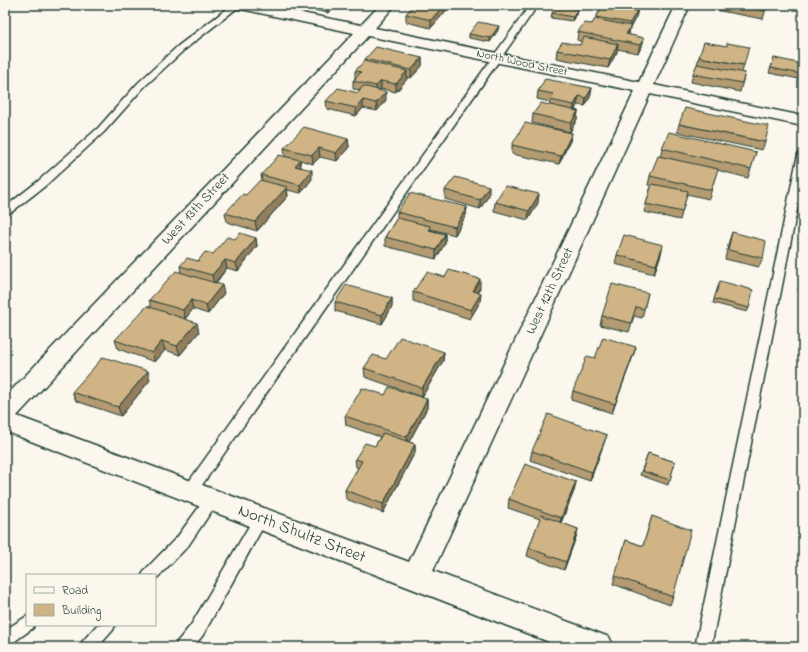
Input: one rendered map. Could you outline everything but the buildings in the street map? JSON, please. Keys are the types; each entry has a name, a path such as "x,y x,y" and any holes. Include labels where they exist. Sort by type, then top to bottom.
{"street":[{"name":"North Wood Street","path":"241,5 803,121"},
{"name":"West 13th Street","path":"5,413 388,5"},
{"name":"West 12th Street","path":"416,578 683,5"},
{"name":"North Shultz Street","path":"5,421 599,647"}],"lane":[{"path":"5,212 41,184 101,130 141,85 181,48 237,5"},
{"path":"151,574 183,541 201,496 534,5"},
{"path":"703,647 803,154"},
{"path":"183,647 197,630 261,518"},
{"path":"5,639 26,624"},
{"path":"88,647 106,626"}]}
